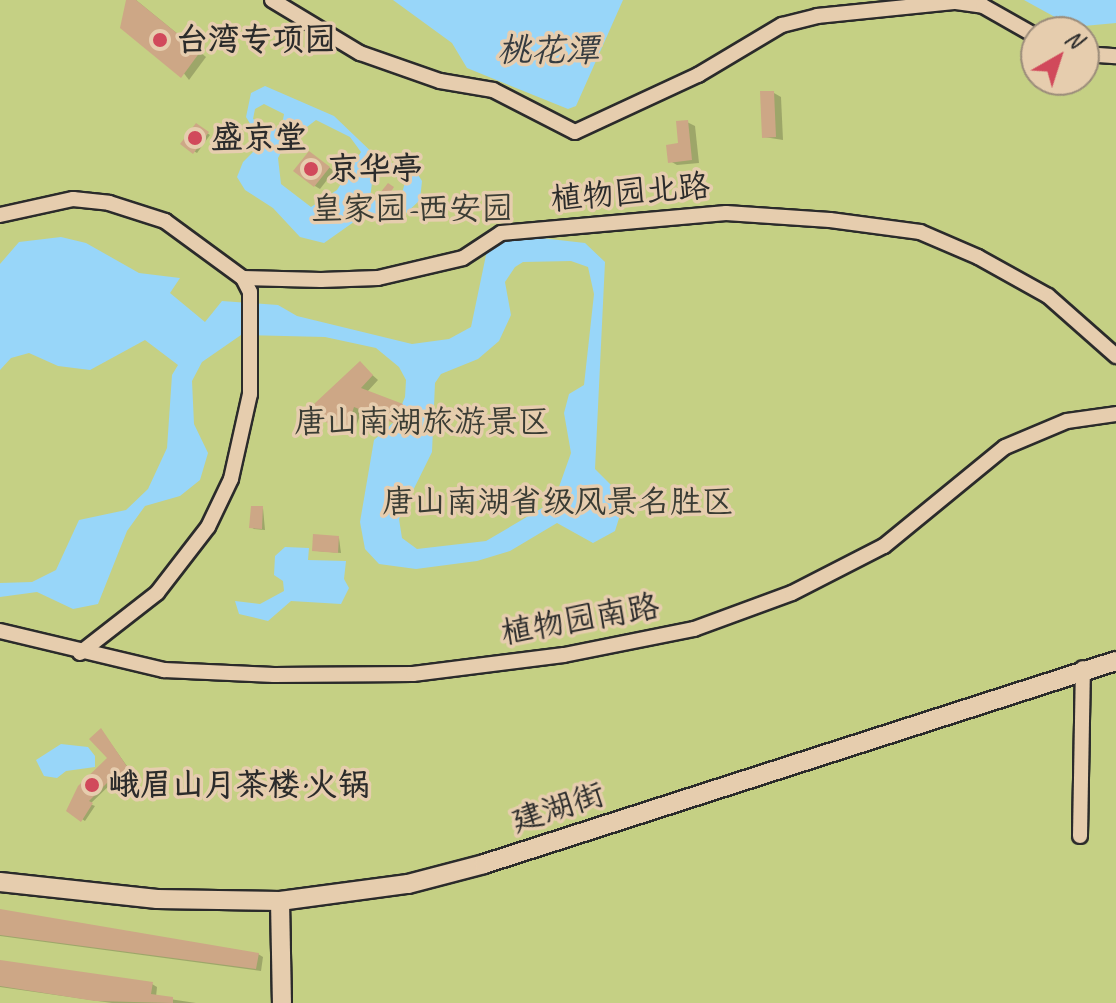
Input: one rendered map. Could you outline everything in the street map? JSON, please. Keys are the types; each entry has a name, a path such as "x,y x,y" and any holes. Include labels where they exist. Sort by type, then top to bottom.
{"street":[{"path":"272,0 360,53 440,81 493,90 575,132 698,75 782,25 817,16 956,2 983,6 1020,27"},
{"path":"0,215 73,199 109,203 165,221 246,285 251,350 241,443 208,527 157,593 80,653"},
{"name":"植物园北路","path":"246,285 378,278 463,258 501,233 636,217 726,213 830,220 920,232 978,257 1048,296 1116,356"},
{"name":"植物园南路","path":"0,631 80,653 164,670 413,674 564,655 694,629 792,593 884,546 1005,447 1067,421 1116,414"},
{"name":"建湖街","path":"0,882 157,899 280,901 348,895 484,864 1083,668 1116,661"},
{"path":"1080,836 1083,668"},
{"path":"280,901 282,1003"}],"green space":[{"name":"唐山南湖旅游景区","path":"0,0 1116,0 1116,1003 0,1003"}],"water":[{"name":"桃花潭","path":"393,0 623,0 576,106 568,109 467,68 452,43"},
{"path":"1024,0 1116,0 1116,23 1100,24 1100,16 1053,16"},
{"path":"265,86 334,116 380,160 415,170 422,181 420,200 402,217 358,219 324,243 300,237 273,208 245,190 237,177 243,162 262,143 246,117 251,93","holes":["264,104 284,114 282,125 275,129 253,119 255,109","316,120 350,137 361,152 337,190 311,207 281,184 278,158 286,143","380,176 395,176 405,182 399,205 392,208 370,198 372,183"]},
{"path":"505,234 585,243 605,262 595,469 625,499 615,531 593,543 557,523 510,551 477,561 416,569 379,564 365,549 360,522 374,440 395,421 405,397 406,380 399,367 376,348 325,337 241,335 202,362 192,381 194,424 208,453 200,480 180,496 145,506 127,531 98,604 73,609 37,592 0,597 0,583 32,582 56,570 79,520 126,510 148,489 167,448 172,375 178,365 145,340 90,370 58,366 29,353 11,358 0,370 0,264 19,242 61,237 86,243 139,273 180,278 170,293 205,322 222,301 278,305 297,316 412,344 449,339 471,327 490,244","holes":["571,261 588,267 594,294 584,385 569,394 564,413 571,453 554,501 486,541 417,549 402,538 399,519 432,452 435,383 441,374 478,359 499,341 511,315 505,282 515,267 523,262"]},
{"path":"285,547 309,548 308,560 346,561 344,579 349,588 341,604 291,601 268,621 239,614 235,601 260,604 284,591 283,581 274,575 275,556"},
{"path":"61,744 88,747 95,756 95,767 66,771 57,778 44,776 36,760"}],"building":[{"name":"台湾专项园","path":"126,0 136,0 200,52 181,78 120,28"},
{"path":"760,91 774,91 776,137 762,138"},
{"path":"688,120 692,160 668,163 666,145 678,143 676,121"},
{"name":"盛京堂","path":"196,123 209,132 193,154 180,144"},
{"name":"京华亭","path":"309,151 330,167 314,187 293,171"},
{"path":"388,183 394,187 387,198 380,193"},
{"path":"360,361 373,375 361,388 403,404 396,424 354,407 347,428 327,423 314,404"},
{"path":"251,506 263,506 262,529 249,528"},
{"path":"313,534 339,536 338,553 312,551"},
{"path":"101,728 132,774 113,786 110,780 89,801 93,803 81,822 66,811 78,786 107,758 89,739"},
{"path":"0,909 259,953 256,969 0,935"},
{"path":"0,960 153,982 151,994 173,997 173,1003 95,1001 0,986"}],"place":[{"name":"台湾专项园","path":"160,40"},
{"name":"盛京堂","path":"195,138"},
{"name":"京华亭","path":"311,169"},
{"name":"峨眉山月茶楼·火锅","path":"92,785"}],"park label":[{"name":"皇家园-西安园","path":"412,209"},
{"name":"唐山南湖省级风景名胜区","path":"558,502"}]}
